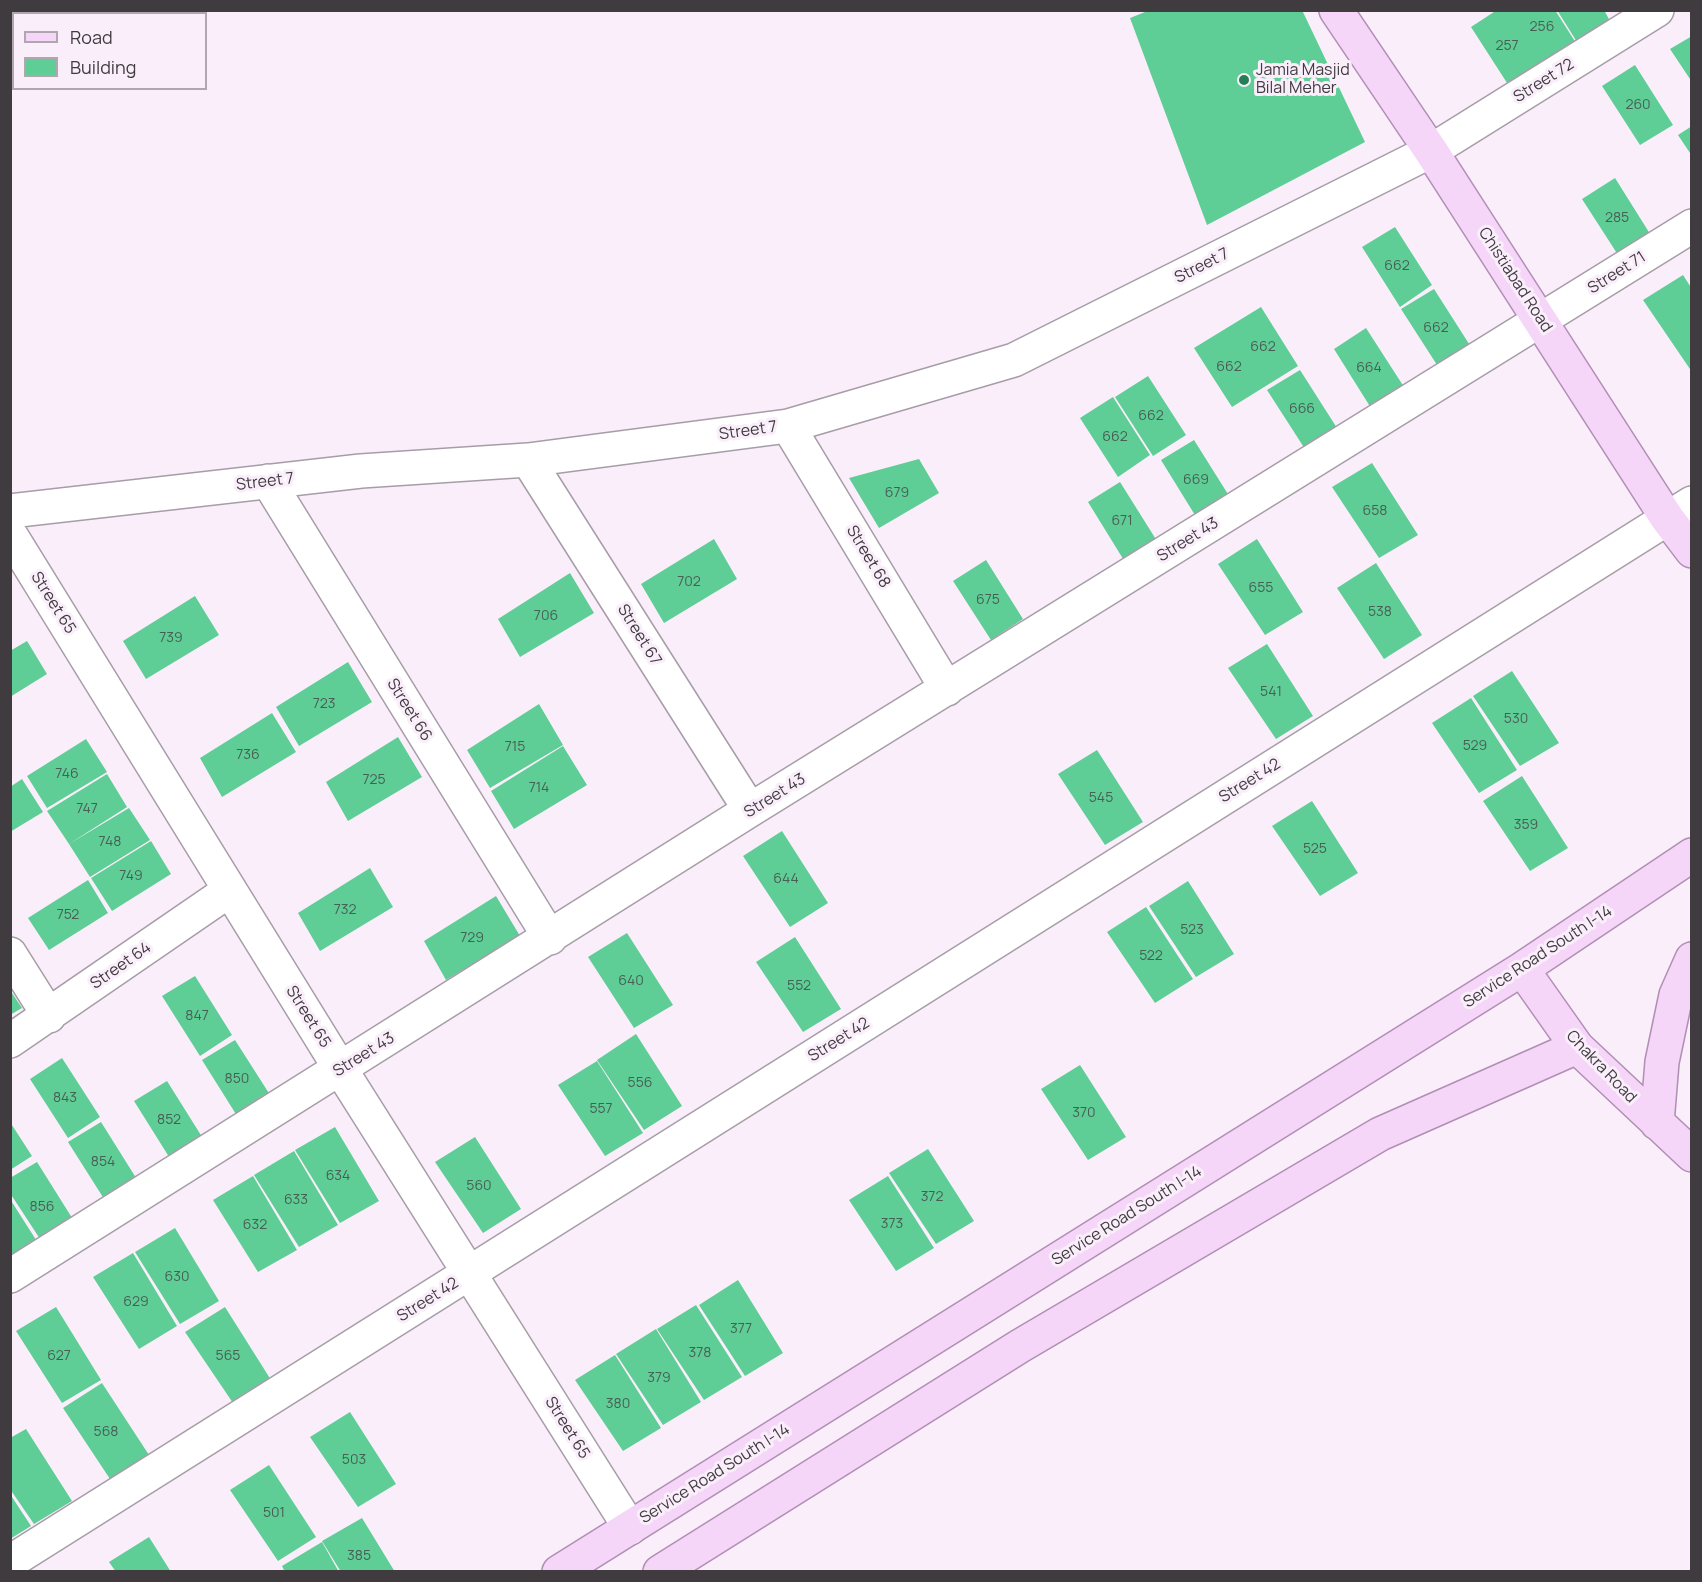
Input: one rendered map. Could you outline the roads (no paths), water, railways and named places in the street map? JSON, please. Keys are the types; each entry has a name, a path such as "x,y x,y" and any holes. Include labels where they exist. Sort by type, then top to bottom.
{"main road":[{"name":"Chistiabad Road","path":"1336,10 1542,320 1679,510 1692,551"},
{"name":"Service Road South I-14","path":"559,1572 1522,969 1692,855"},
{"path":"1657,1123 1662,1062 1677,995 1692,958"},
{"name":"Chakra Road","path":"1522,969 1577,1047 1692,1155"},
{"path":"660,1572 1020,1346 1380,1134 1577,1047"}],"street":[{"name":"Street 72","path":"1431,151 1657,10"},
{"name":"Street 7","path":"10,511 361,471 528,460 788,426 1014,360 1431,151"},
{"name":"Street 71","path":"1542,320 1692,226"},
{"name":"Street 43","path":"10,1276 341,1070 750,810 1542,320"},
{"name":"Street 68","path":"788,426 948,689"},
{"name":"Street 67","path":"528,460 750,810"},
{"name":"Street 66","path":"268,481 549,938"},
{"name":"Street 42","path":"10,1562 1679,510"},
{"name":"Street 65","path":"10,534 341,1070 630,1528"},
{"name":"Street 64","path":"10,1041 230,890"},
{"path":"10,954 49,1016"}],"place":[{"name":"Jamia Masjid Bilal Meher","path":"1244,80"}]}
